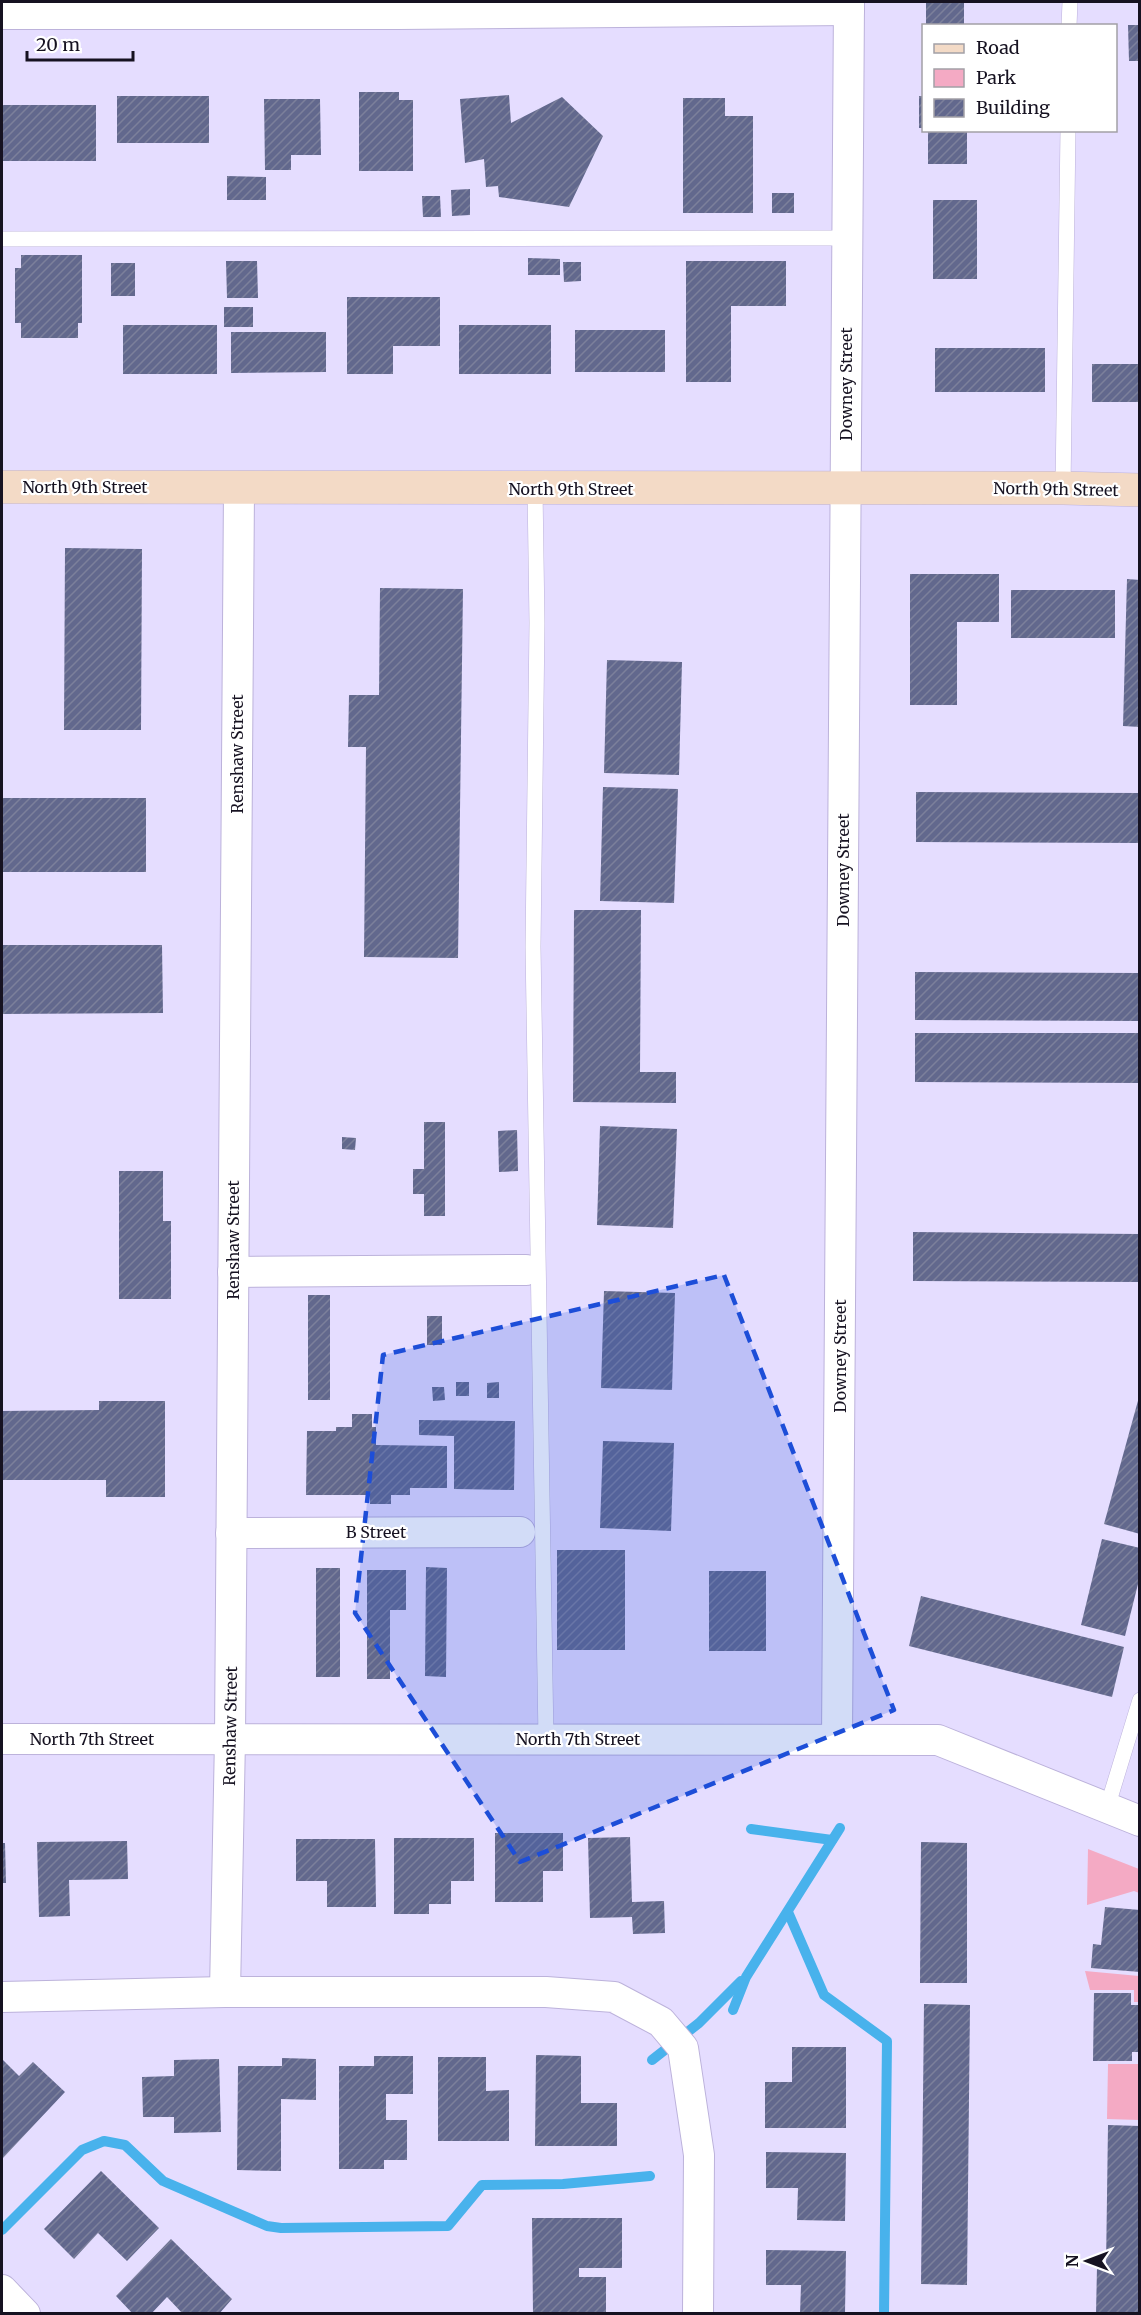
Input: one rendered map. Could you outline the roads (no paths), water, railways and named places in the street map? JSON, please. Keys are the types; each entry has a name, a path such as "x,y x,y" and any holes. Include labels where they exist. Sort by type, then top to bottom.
{"street":[{"path":"2,14 180,8 849,6"},
{"name":"Downey Street","path":"837,1739 849,6"},
{"name":"North 9th Street","path":"2,487 1140,490"},
{"name":"Renshaw Street","path":"225,1992 230,1739 239,488"},
{"path":"233,1272 525,1270"},
{"name":"B Street","path":"231,1533 520,1532"},
{"name":"North 7th Street","path":"2,1739 938,1740 1140,1821"},
{"path":"2,1997 225,1992 546,1992 614,1997 661,2022 683,2048 699,2155 698,2313"},
{"path":"2,2290 26,2313"}],"lane":[{"path":"1070,2 1070,24"},
{"path":"1063,488 1068,132"},
{"path":"2,239 847,238"},
{"path":"535,489 537,634 533,947 546,1739"},
{"path":"1107,1808 1140,1700"}],"waterway":[{"path":"733,2010 746,1977 840,1828"},
{"path":"751,1829 832,1840"},
{"path":"788,1912 824,1995 887,2041 884,2314"},
{"path":"652,2060 699,2023 741,1981"},
{"path":"2,2230 82,2150 104,2141 125,2145 163,2181 267,2226 281,2228 448,2226 482,2185 563,2184 650,2176"}]}
